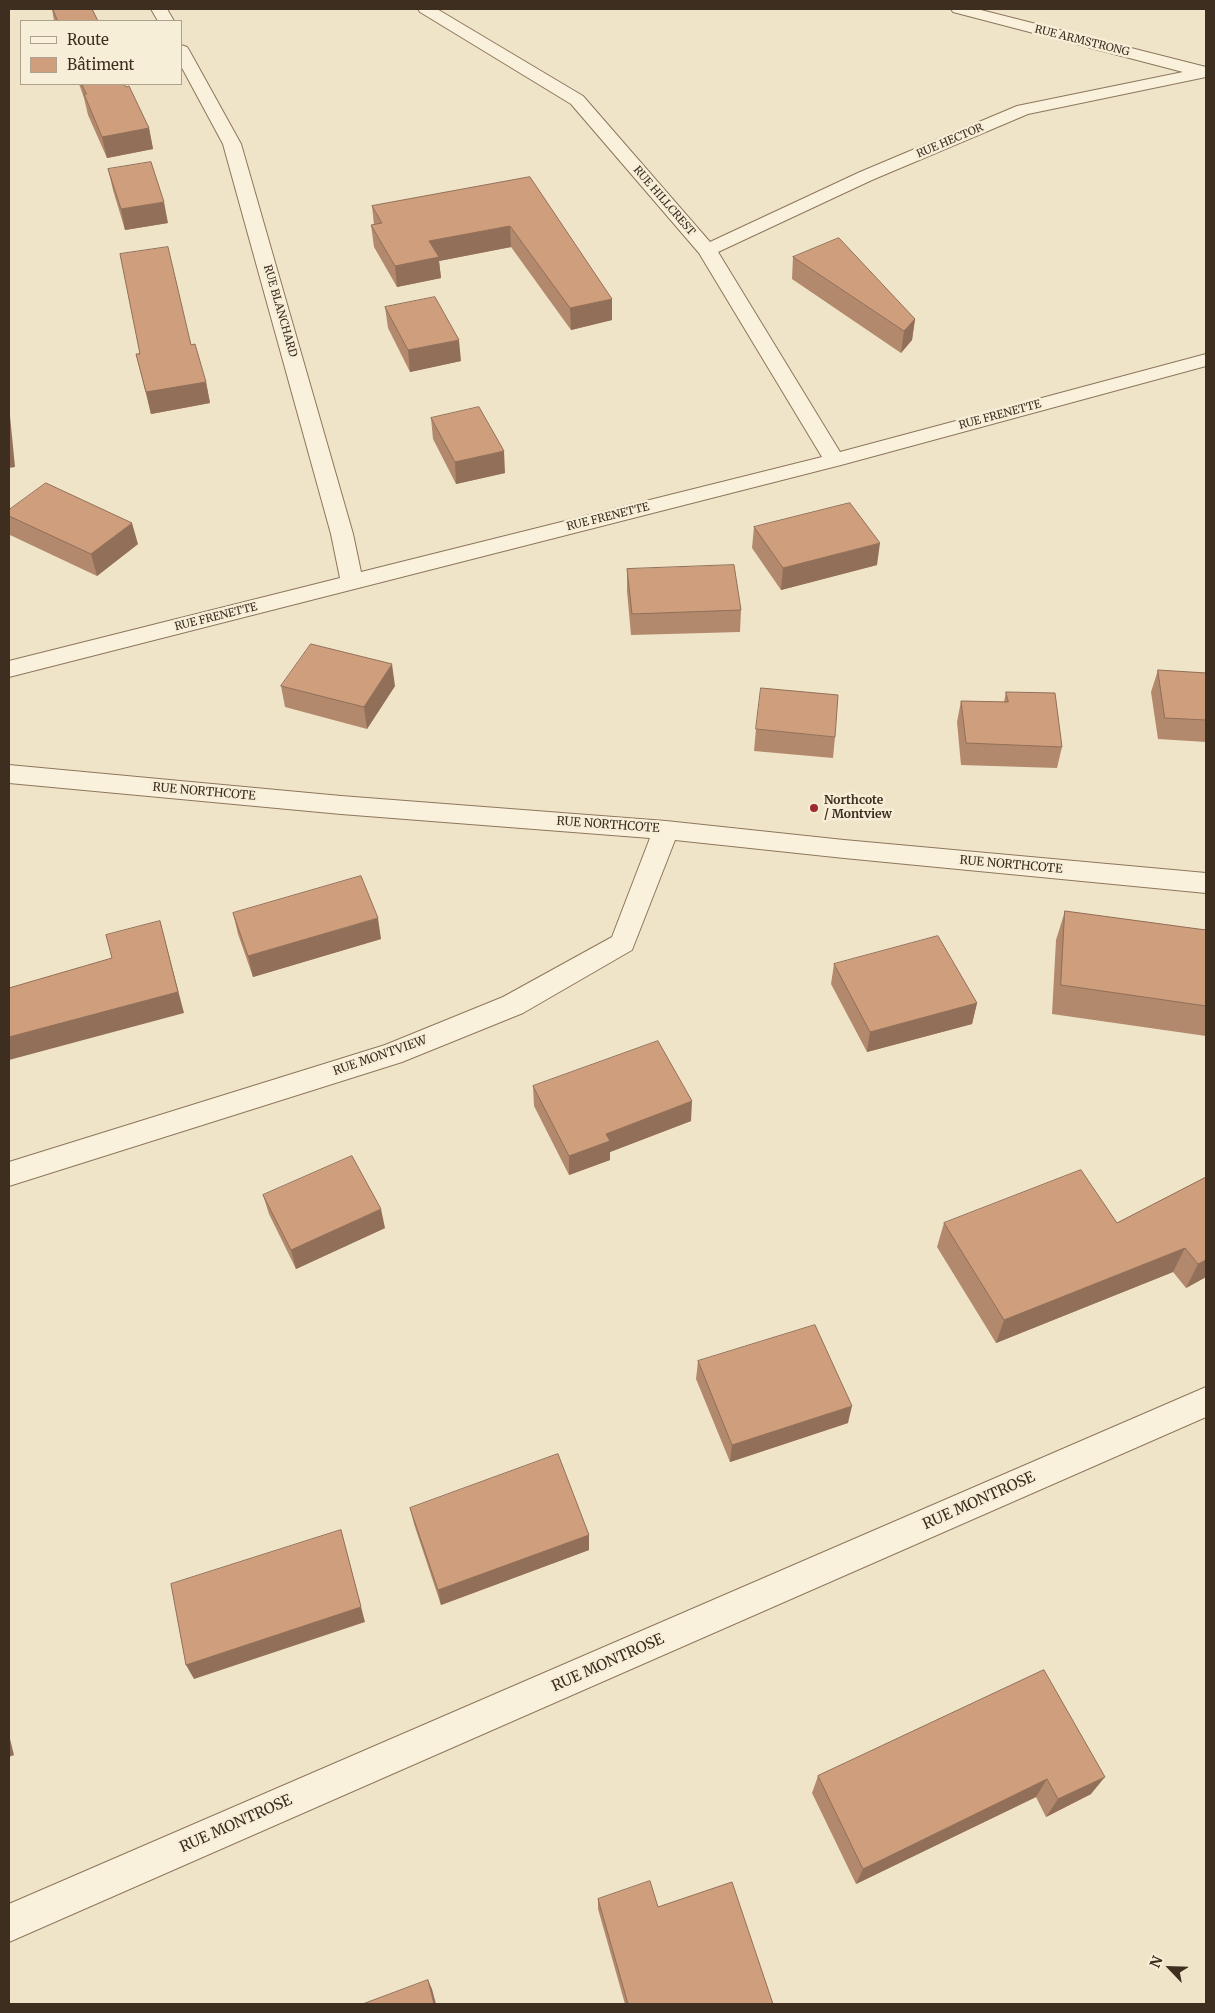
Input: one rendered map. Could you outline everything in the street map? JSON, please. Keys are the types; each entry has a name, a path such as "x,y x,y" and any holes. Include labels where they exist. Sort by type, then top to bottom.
{"street":[{"path":"159,9 165,20"},
{"name":"RUE HILLCREST","path":"426,9 577,100 707,250 834,460"},
{"name":"RUE ARMSTRONG","path":"959,9 1206,72"},
{"name":"RUE BLANCHARD","path":"182,52 232,144 340,524 352,582"},
{"name":"RUE HECTOR","path":"707,250 866,176 1024,110 1206,72"},
{"name":"RUE FRENETTE","path":"9,669 834,460 1206,360"},
{"name":"RUE NORTHCOTE","path":"9,774 341,805 666,830 853,850 1206,883"},
{"name":"RUE MONTVIEW","path":"9,1174 392,1054 514,1005 622,943 666,830"},
{"name":"RUE MONTROSE","path":"9,1923 1206,1402"}],"building":[{"path":"53,9 92,9 98,20 58,20"},
{"path":"82,85 129,86 149,128 102,137 84,94 86,94"},
{"path":"151,162 164,202 121,209 108,169"},
{"path":"530,177 612,299 570,308 510,226 429,241 439,257 395,266 371,225 382,223 372,206"},
{"path":"839,238 915,319 904,331 793,257"},
{"path":"168,247 191,345 195,344 206,382 146,392 136,354 140,354 120,254"},
{"path":"435,297 459,340 408,350 385,307"},
{"path":"479,407 504,451 455,462 431,418"},
{"path":"46,483 132,523 91,554 9,516 9,510"},
{"path":"850,503 880,543 783,568 754,527"},
{"path":"734,565 741,610 632,614 627,569"},
{"path":"311,644 392,664 364,707 281,686"},
{"path":"1158,670 1206,673 1206,720 1165,718"},
{"path":"761,688 838,695 835,737 756,729"},
{"path":"1006,692 1055,693 1062,747 966,743 961,701 1008,702"},
{"path":"361,876 378,918 248,956 233,913"},
{"path":"1065,911 1206,930 1206,1006 1061,985"},
{"path":"160,921 178,992 9,1037 9,988 112,958 106,935"},
{"path":"938,936 977,1003 870,1032 834,964"},
{"path":"658,1041 692,1101 606,1134 610,1141 569,1156 533,1086"},
{"path":"352,1156 381,1209 291,1250 263,1195"},
{"path":"1081,1170 1117,1223 1206,1177 1206,1260 1198,1264 1185,1248 1004,1320 944,1223"},
{"path":"815,1325 852,1406 732,1445 698,1361"},
{"path":"558,1454 589,1535 438,1590 410,1508"},
{"path":"341,1530 361,1607 186,1665 171,1584"},
{"path":"1044,1670 1105,1777 1058,1799 1047,1779 863,1869 818,1776"},
{"path":"650,1881 658,1907 732,1882 773,2004 628,2004 598,1899"},
{"path":"428,1980 434,2004 363,2004"}],"place":[{"name":"Northcote / Montview","path":"814,808"}]}
